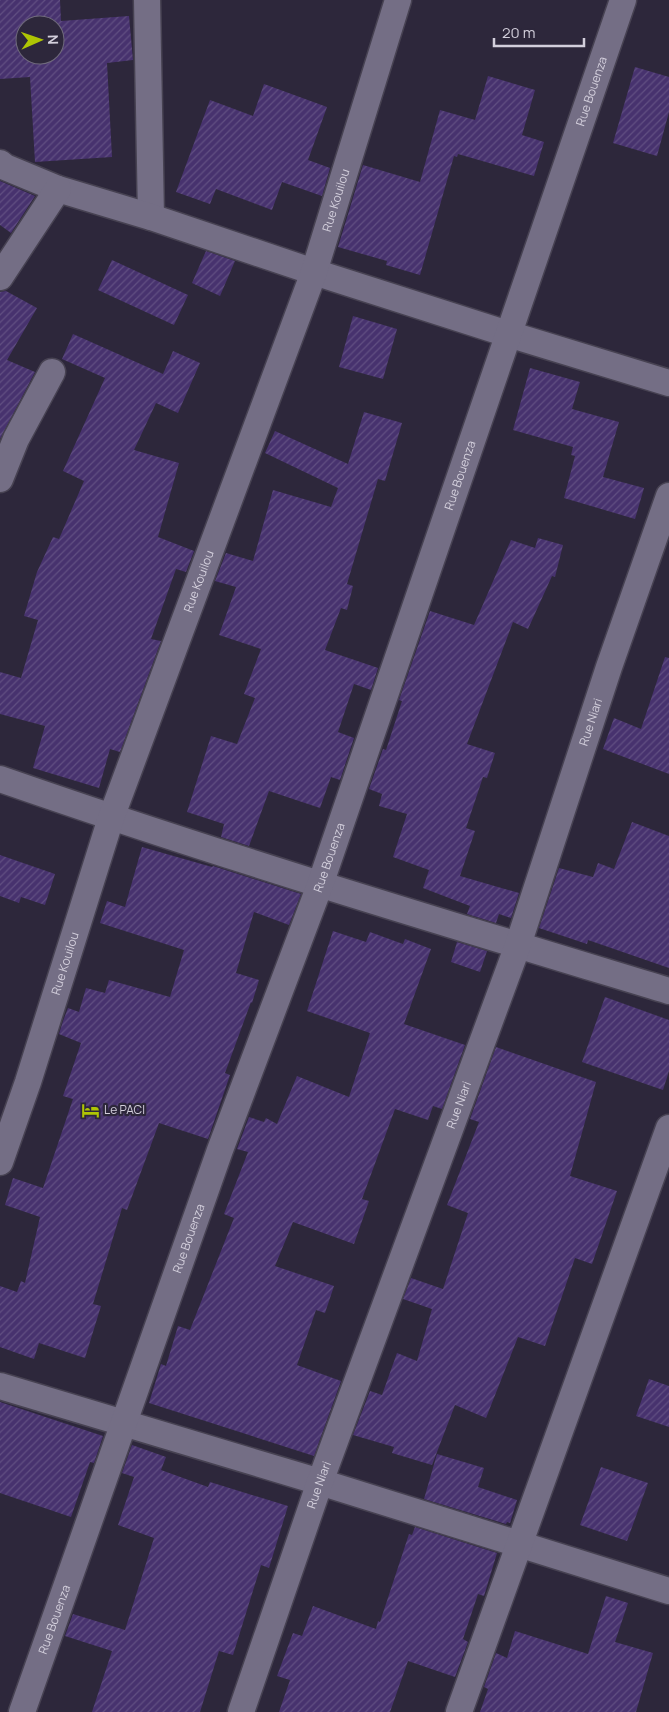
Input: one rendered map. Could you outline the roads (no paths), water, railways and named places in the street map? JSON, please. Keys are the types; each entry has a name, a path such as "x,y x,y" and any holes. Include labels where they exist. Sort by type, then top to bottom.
{"street":[{"path":"147,0 151,218"},
{"name":"Rue Kouilou","path":"0,1162 28,1082 111,818 314,272 398,0"},
{"name":"Rue Bouenza","path":"22,1712 220,1150 320,885 623,0"},
{"path":"0,163 5,167 58,189 508,334 669,383"},
{"path":"0,278 58,189"},
{"path":"0,479 16,439 52,372"},
{"name":"Rue Niari","path":"241,1712 320,1482 518,945 609,667 669,496"},
{"path":"0,779 111,818 320,885 669,991"},
{"path":"460,1712 669,1128"},
{"path":"0,1386 520,1543 669,1591"}],"place":[{"name":"Le PACI","path":"90,1110"}]}
